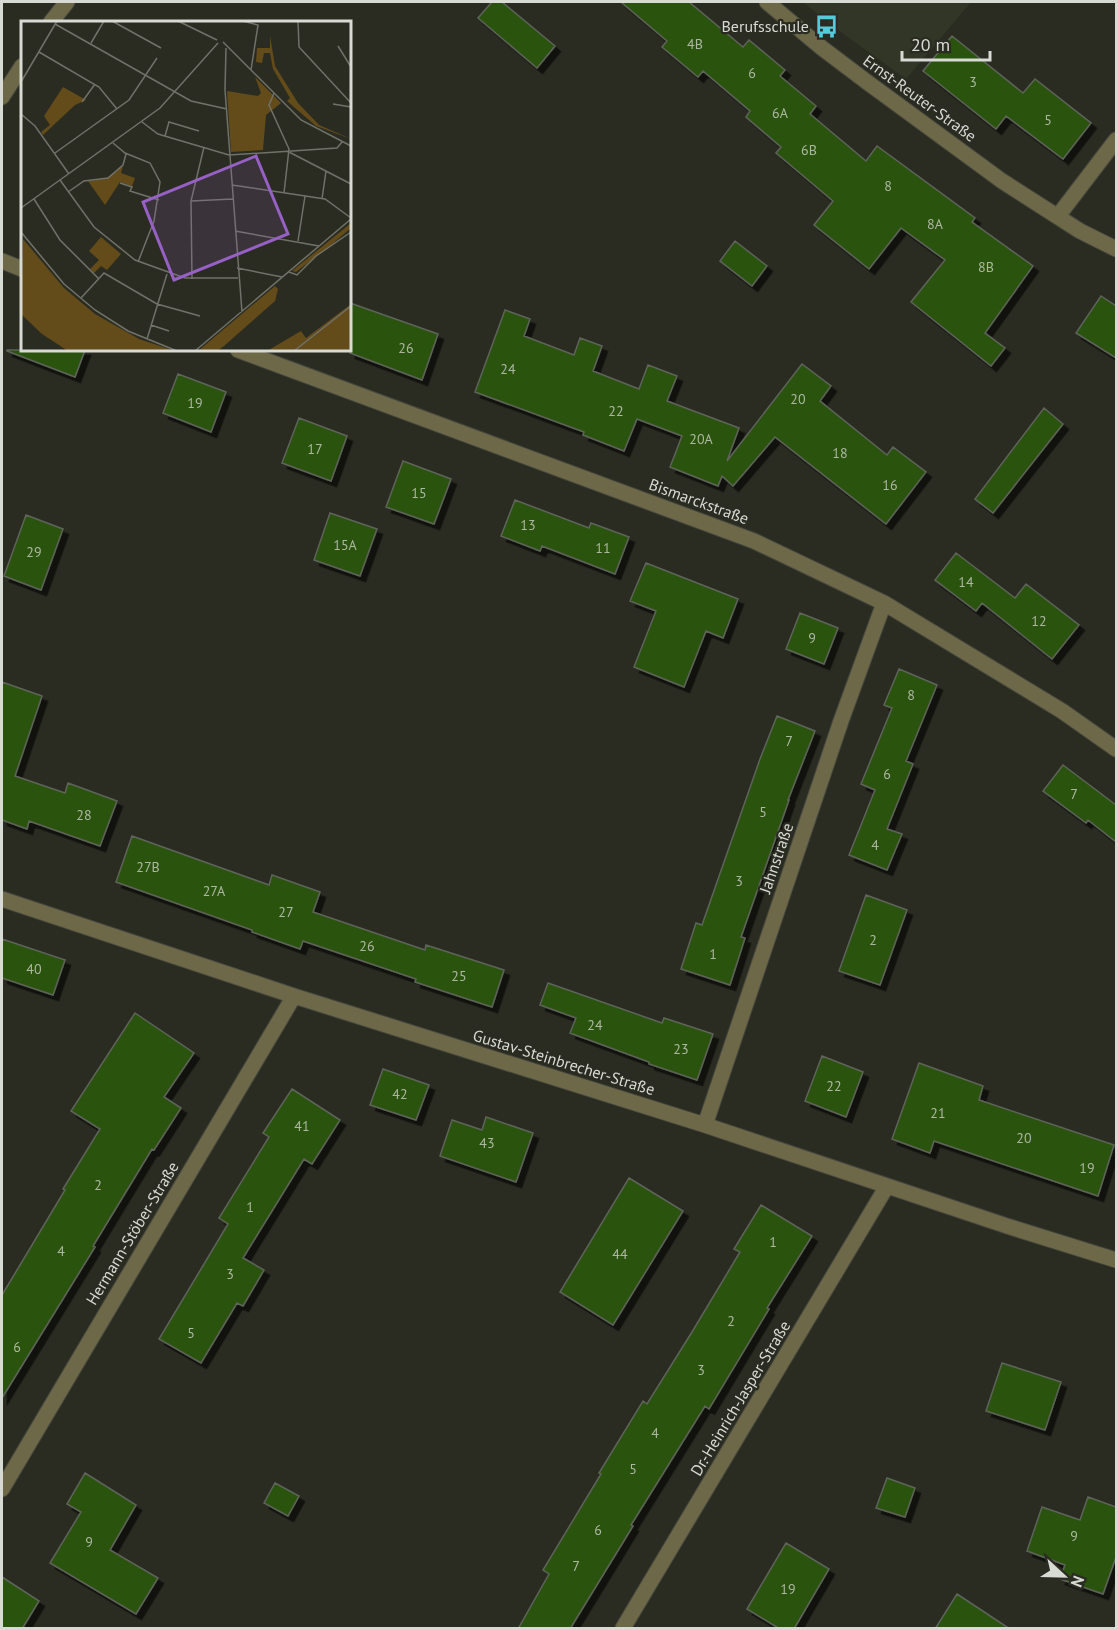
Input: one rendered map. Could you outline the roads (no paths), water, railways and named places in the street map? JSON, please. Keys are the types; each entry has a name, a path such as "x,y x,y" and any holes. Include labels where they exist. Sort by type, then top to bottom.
{"street":[{"path":"52,21 67,2"},
{"name":"Ernst-Reuter-Straße","path":"767,2 822,48 1002,181 1080,231 1116,249"},
{"path":"2,97 21,68"},
{"path":"1058,216 1116,140"},
{"path":"2,261 21,269"},
{"name":"Bismarckstraße","path":"241,351 754,541 884,603 1062,711 1116,749"},
{"name":"Jahnstraße","path":"705,1125 841,721 884,603"},
{"name":"Gustav-Steinbrecher-Straße","path":"2,899 294,996 705,1125 1116,1260"},
{"name":"Hermann-Stöber-Straße","path":"2,1489 294,996"},
{"name":"Dr.-Heinrich-Jasper-Straße","path":"623,1629 887,1186"}],"place":[{"name":"Berufsschule","path":"827,26"}]}
